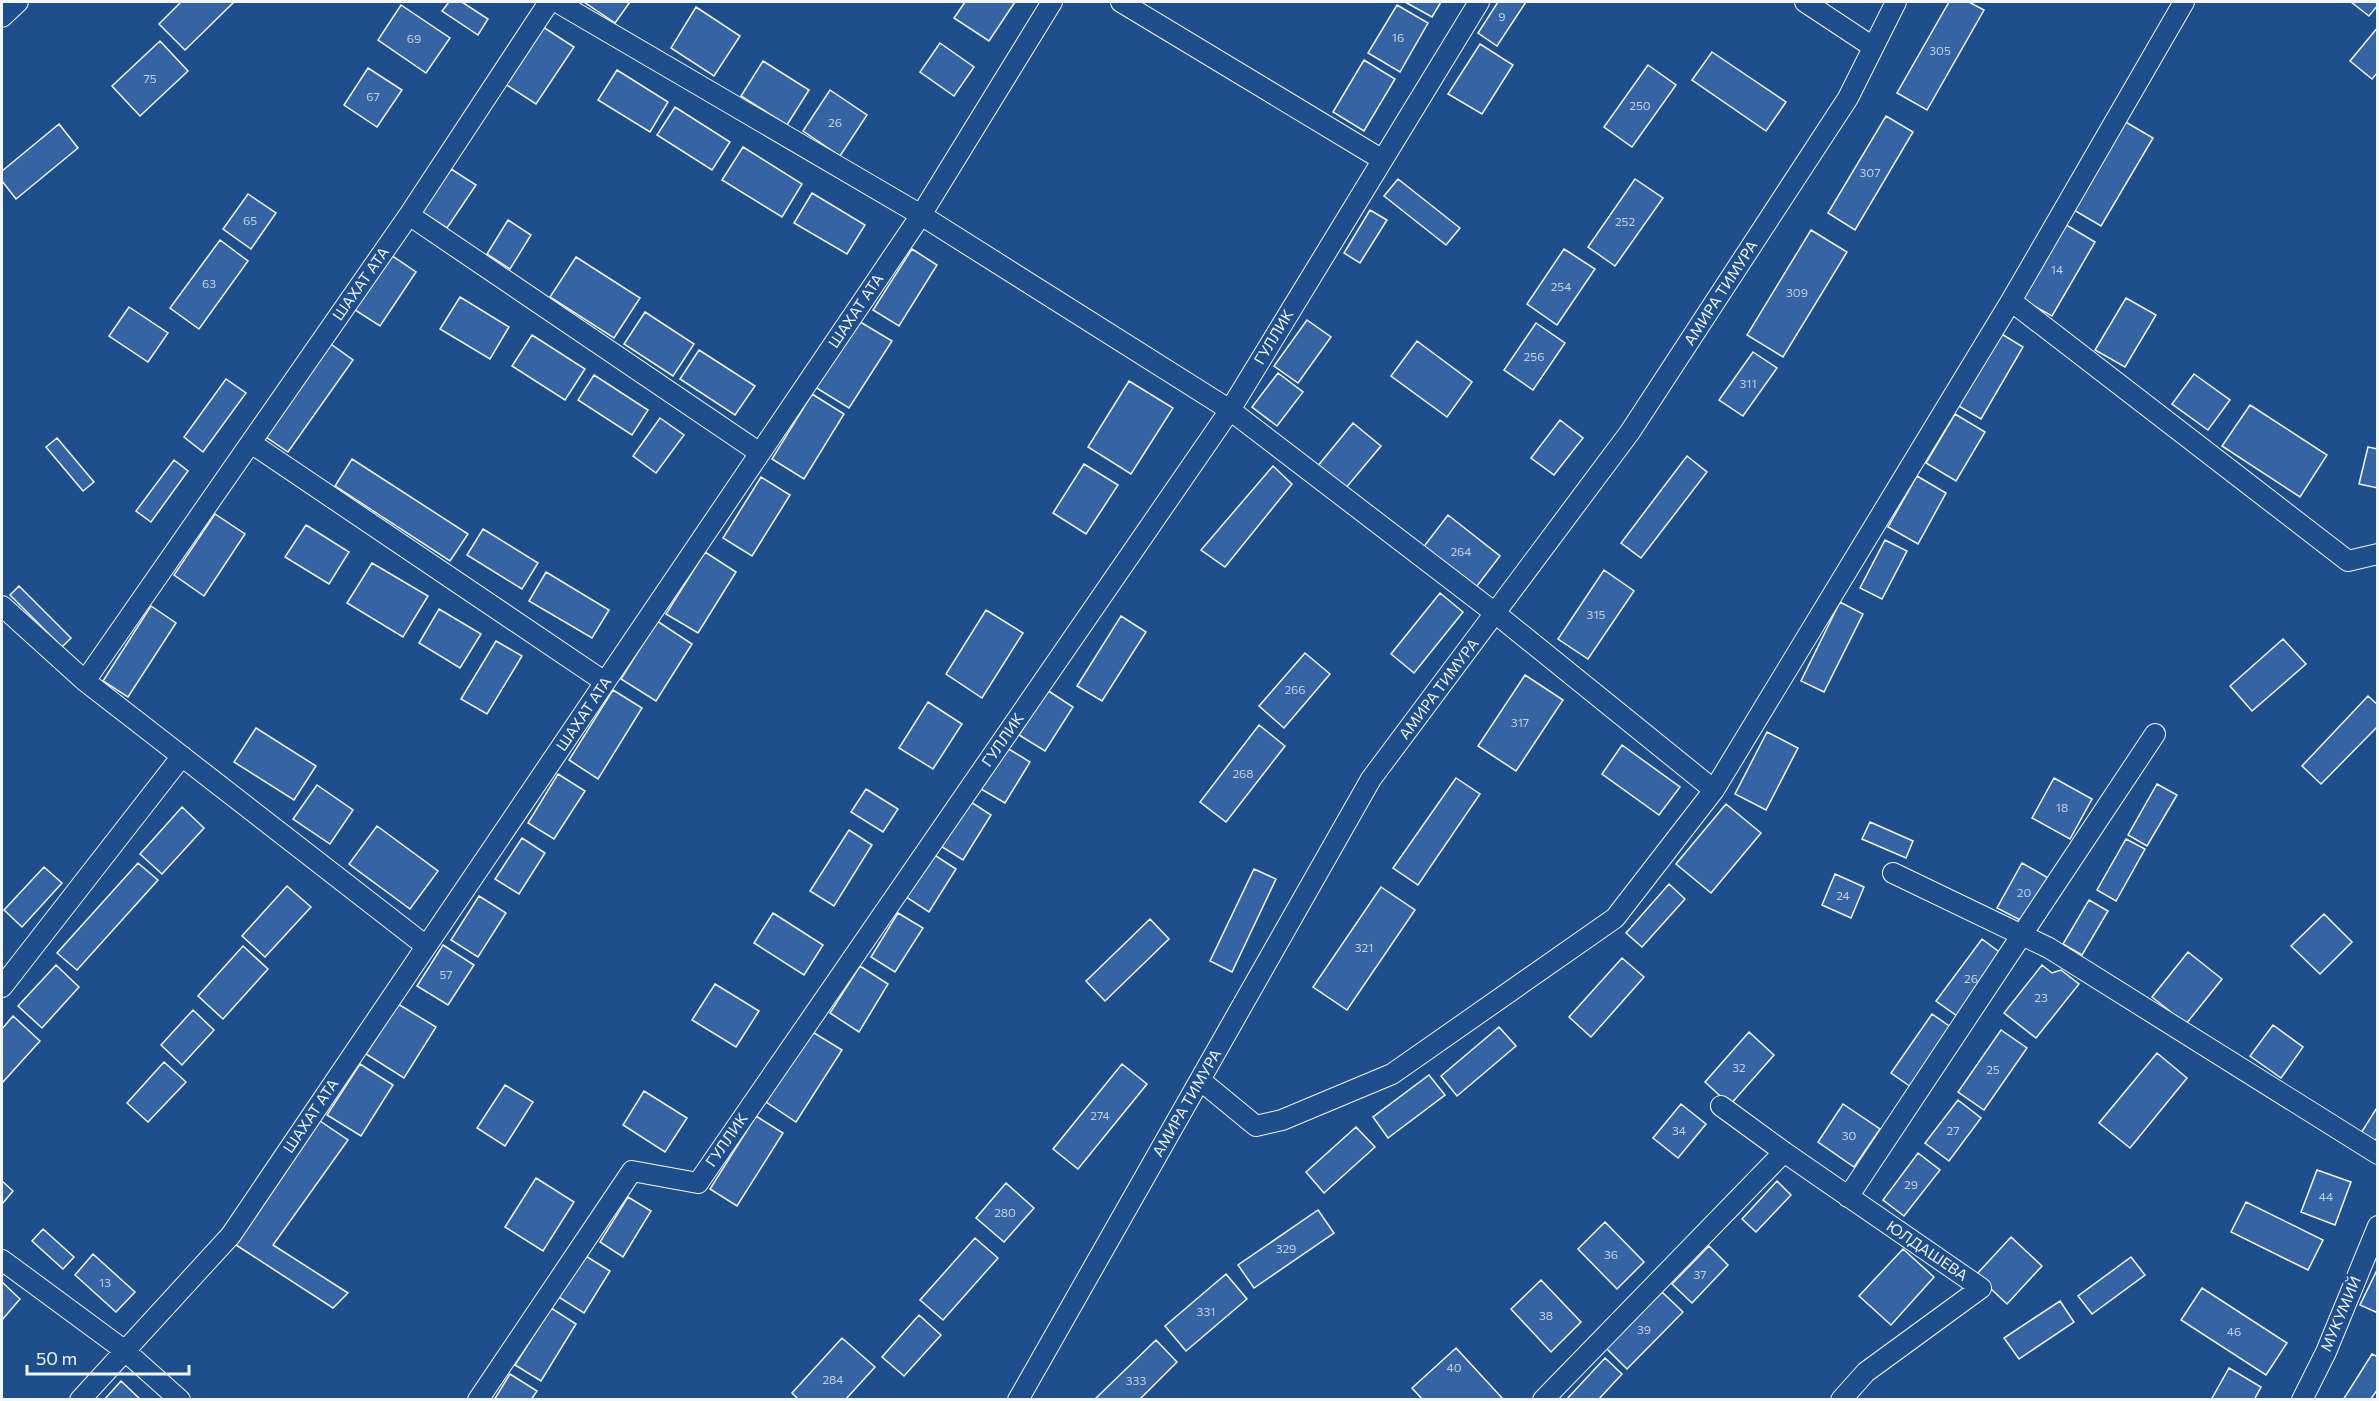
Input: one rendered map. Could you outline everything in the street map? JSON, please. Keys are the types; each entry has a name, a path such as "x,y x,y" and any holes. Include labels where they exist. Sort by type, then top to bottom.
{"street":[{"path":"2,17 18,2"},
{"name":"ШАХАТ АТА","path":"85,681 409,215 549,2"},
{"path":"557,2 921,214 1230,410 1495,614 1714,790"},
{"name":"ШАХАТ АТА","path":"80,1400 231,1235 921,214 1052,2"},
{"path":"1121,2 1382,159"},
{"name":"ГУЛЛИК","path":"478,1400 632,1171 698,1183 1230,410 1479,2"},
{"path":"1805,2 1873,47"},
{"name":"АМИРА ТИМУРА","path":"1018,1400 1371,779 1630,432 1848,98 1896,2"},
{"path":"1200,1080 1256,1125 1282,1120 1392,1074 1615,918 1714,790 2011,301 2184,2"},
{"path":"409,215 760,453"},
{"path":"2011,301 2348,561 2378,554"},
{"path":"251,443 605,682"},
{"path":"2,606 85,681 426,946"},
{"path":"1848,1197 2155,734"},
{"path":"2,987 182,756"},
{"path":"1893,873 2049,948 2378,1154"},
{"name":"ЮЛДАШЕВА","path":"1721,1106 1981,1288 1866,1372 1840,1400"},
{"path":"1543,1400 1784,1152"},
{"name":"МУКУМИЙ","path":"2302,1400 2326,1352 2378,1226"},
{"path":"2,1260 124,1350 180,1400"}],"building":[{"path":"181,2 234,2 185,50 159,24"},
{"path":"449,2 462,2 488,19 478,35 442,11"},
{"path":"584,2 630,2 615,23"},
{"path":"965,2 1015,2 989,41 954,18"},
{"path":"1405,2 1441,2 1432,17"},
{"path":"1498,2 1526,2 1497,46 1478,33"},
{"path":"1949,2 1969,2 1984,10 1927,110 1897,93"},
{"path":"2351,2 2378,2 2378,5 2369,16"},
{"path":"401,5 450,38 426,73 378,40"},
{"path":"1397,5 1428,23 1400,72 1368,53"},
{"path":"696,7 740,36 714,76 671,48"},
{"path":"543,27 574,47 536,104 505,84"},
{"path":"2378,27 2378,72 2372,79 2350,61"},
{"path":"160,41 188,71 140,116 112,86"},
{"path":"940,43 974,67 954,96 920,72"},
{"path":"1480,44 1513,65 1482,114 1448,94"},
{"path":"1712,52 1786,102 1766,131 1692,80"},
{"path":"1364,60 1395,79 1364,131 1333,112"},
{"path":"763,61 809,90 787,125 741,96"},
{"path":"1648,65 1676,85 1632,147 1604,127"},
{"path":"368,68 402,90 377,127 344,105"},
{"path":"617,70 668,102 650,132 598,100"},
{"path":"830,90 867,115 840,156 803,131"},
{"path":"675,107 730,142 712,170 657,135"},
{"path":"1886,116 1913,132 1855,230 1828,213"},
{"path":"2124,121 2153,138 2101,226 2072,209"},
{"path":"59,124 78,148 16,199 2,181 2,171"},
{"path":"743,147 802,184 782,217 722,180"},
{"path":"451,169 476,185 447,228 422,212"},
{"path":"1398,179 1460,228 1446,245 1384,196"},
{"path":"1635,179 1663,198 1615,266 1588,247"},
{"path":"812,193 865,225 847,254 794,223"},
{"path":"248,194 276,213 251,249 223,229"},
{"path":"1370,210 1387,220 1360,263 1344,253"},
{"path":"508,220 531,235 510,269 487,254"},
{"path":"2063,223 2095,242 2052,316 2020,298"},
{"path":"1811,230 1847,252 1783,357 1747,335"},
{"path":"220,240 248,261 199,329 170,308"},
{"path":"912,249 937,265 899,326 873,310"},
{"path":"1564,249 1595,269 1557,325 1527,304"},
{"path":"388,253 416,272 380,326 352,308"},
{"path":"576,257 640,298 614,338 550,297"},
{"path":"460,297 509,327 490,359 440,329"},
{"path":"2126,298 2156,315 2125,367 2095,350"},
{"path":"129,307 168,333 148,362 109,336"},
{"path":"645,312 694,344 673,376 624,344"},
{"path":"857,320 892,341 849,408 815,387"},
{"path":"1307,320 1331,337 1298,383 1274,366"},
{"path":"1536,323 1565,343 1533,390 1504,370"},
{"path":"2000,333 2023,347 1981,419 1957,405"},
{"path":"532,335 585,369 565,400 512,366"},
{"path":"1417,341 1472,382 1447,417 1391,376"},
{"path":"328,342 353,360 288,452 263,435"},
{"path":"699,350 755,386 735,415 680,379"},
{"path":"1753,352 1777,368 1743,416 1719,400"},
{"path":"1278,373 1303,392 1277,426 1252,407"},
{"path":"2194,374 2230,400 2208,430 2172,404"},
{"path":"594,375 648,410 632,435 578,400"},
{"path":"226,379 246,393 203,452 184,437"},
{"path":"1129,381 1173,408 1131,474 1088,447"},
{"path":"812,394 844,414 804,479 772,459"},
{"path":"2250,405 2327,455 2300,497 2222,446"},
{"path":"1955,414 1985,432 1956,481 1926,463"},
{"path":"660,418 684,435 656,473 633,456"},
{"path":"1560,420 1583,438 1554,475 1531,458"},
{"path":"1353,423 1381,446 1345,489 1317,467"},
{"path":"57,438 94,482 83,491 46,447"},
{"path":"2368,447 2378,449 2378,488 2359,484"},
{"path":"1687,456 1707,472 1641,558 1621,543"},
{"path":"352,459 468,534 450,561 335,486"},
{"path":"174,460 188,471 151,522 136,511"},
{"path":"1084,464 1118,485 1086,534 1053,513"},
{"path":"1273,466 1292,484 1225,567 1201,550"},
{"path":"1917,476 1946,493 1918,544 1888,527"},
{"path":"761,477 790,495 752,556 723,538"},
{"path":"215,514 245,534 204,596 174,575"},
{"path":"1448,515 1500,556 1474,590 1422,549"},
{"path":"306,525 349,552 329,584 285,557"},
{"path":"483,529 538,563 522,589 467,555"},
{"path":"1885,540 1907,551 1882,599 1860,588"},
{"path":"705,552 736,572 698,633 666,614"},
{"path":"372,563 428,596 403,637 347,603"},
{"path":"1604,570 1634,591 1588,659 1558,639"},
{"path":"546,572 609,610 592,638 529,601"},
{"path":"19,586 71,638 62,647 10,595"},
{"path":"1440,593 1463,612 1414,673 1391,654"},
{"path":"1840,602 1863,614 1824,692 1801,681"},
{"path":"151,606 176,623 128,697 103,681"},
{"path":"439,609 481,634 460,668 419,643"},
{"path":"986,610 1023,633 982,698 946,674"},
{"path":"1121,616 1146,632 1102,701 1077,686"},
{"path":"657,621 692,644 656,701 621,679"},
{"path":"2283,639 2306,664 2252,711 2230,686"},
{"path":"496,641 522,656 487,714 461,699"},
{"path":"1305,653 1330,674 1284,728 1259,706"},
{"path":"1525,675 1563,700 1516,771 1478,746"},
{"path":"613,690 642,708 598,779 569,760"},
{"path":"1047,690 1073,707 1045,751 1019,735"},
{"path":"2368,696 2378,705 2378,726 2321,784 2302,766"},
{"path":"928,702 962,724 933,769 899,748"},
{"path":"1259,725 1285,746 1226,822 1200,802"},
{"path":"256,728 316,766 294,800 234,762"},
{"path":"1767,732 1798,748 1766,810 1735,794"},
{"path":"1622,745 1680,787 1659,815 1602,774"},
{"path":"1007,748 1030,762 1005,803 981,789"},
{"path":"558,774 585,791 554,839 528,823"},
{"path":"1456,778 1480,794 1418,885 1393,868"},
{"path":"2054,778 2092,799 2070,839 2032,818"},
{"path":"2157,784 2177,795 2147,846 2128,835"},
{"path":"317,785 353,810 330,844 293,819"},
{"path":"866,789 898,809 883,832 851,812"},
{"path":"968,800 991,815 963,860 939,845"},
{"path":"1726,804 1761,833 1711,893 1676,864"},
{"path":"182,807 204,828 162,874 140,854"},
{"path":"1870,822 1913,841 1906,858 1862,839"},
{"path":"377,826 438,871 410,909 349,864"},
{"path":"849,830 872,845 834,906 810,891"},
{"path":"522,838 545,853 519,894 495,879"},
{"path":"2126,839 2145,849 2116,901 2097,890"},
{"path":"930,852 956,869 929,912 903,895"},
{"path":"138,863 158,880 77,970 57,953"},
{"path":"2022,863 2050,879 2026,923 1997,908"},
{"path":"44,867 62,883 22,927 4,910"},
{"path":"1254,869 1276,879 1232,972 1210,961"},
{"path":"1835,874 1864,887 1851,918 1822,905"},
{"path":"1669,884 1685,899 1642,947 1626,933"},
{"path":"287,886 311,907 265,957 242,936"},
{"path":"1381,887 1415,910 1347,1010 1313,987"},
{"path":"479,896 506,913 478,957 451,940"},
{"path":"2089,900 2108,911 2082,955 2063,944"},
{"path":"773,913 823,945 804,975 754,943"},
{"path":"898,913 923,928 895,972 871,957"},
{"path":"2324,914 2352,942 2320,974 2291,946"},
{"path":"1150,919 1169,939 1105,1001 1086,981"},
{"path":"1982,939 2006,957 1960,1018 1936,1001"},
{"path":"443,945 474,965 448,1005 417,986"},
{"path":"243,946 268,969 223,1019 198,996"},
{"path":"2188,952 2222,979 2186,1024 2152,997"},
{"path":"1622,958 1644,977 1591,1037 1569,1017"},
{"path":"56,965 79,987 42,1028 18,1006"},
{"path":"2042,965 2052,973 2061,970 2079,984 2036,1038 2004,1013"},
{"path":"860,966 888,984 859,1032 830,1013"},
{"path":"715,984 759,1011 736,1047 692,1020"},
{"path":"398,1004 436,1027 404,1078 366,1054"},
{"path":"193,1010 214,1030 182,1065 161,1045"},
{"path":"1932,1014 1952,1028 1911,1087 1891,1073"},
{"path":"13,1016 40,1041 2,1083 2,1029"},
{"path":"2273,1025 2303,1047 2281,1078 2250,1056"},
{"path":"1499,1027 1516,1046 1457,1096 1441,1076"},
{"path":"2001,1030 2027,1048 1984,1110 1958,1092"},
{"path":"811,1031 842,1050 796,1122 766,1102"},
{"path":"1749,1032 1774,1055 1730,1105 1705,1082"},
{"path":"2157,1053 2187,1078 2130,1148 2099,1123"},
{"path":"164,1062 186,1082 148,1122 127,1103"},
{"path":"360,1064 393,1085 361,1136 327,1115"},
{"path":"1122,1064 1147,1084 1078,1169 1053,1149"},
{"path":"1429,1075 1445,1095 1388,1138 1373,1117"},
{"path":"505,1085 533,1102 505,1146 477,1128"},
{"path":"644,1091 687,1118 665,1152 623,1125"},
{"path":"1958,1100 1981,1118 1949,1161 1925,1143"},
{"path":"1681,1104 1706,1124 1678,1158 1653,1138"},
{"path":"1843,1104 1880,1129 1854,1167 1818,1142"},
{"path":"2378,1106 2378,1136 2375,1141 2361,1133"},
{"path":"756,1116 783,1133 737,1206 710,1189"},
{"path":"320,1121 348,1140 273,1245 348,1293 333,1308 236,1245"},
{"path":"1356,1127 1375,1147 1324,1193 1306,1172"},
{"path":"1918,1153 1940,1170 1904,1216 1883,1200"},
{"path":"2317,1170 2351,1182 2335,1225 2301,1212"},
{"path":"536,1178 574,1202 543,1251 505,1227"},
{"path":"2,1181 13,1191 2,1204"},
{"path":"1777,1181 1791,1195 1756,1232 1742,1219"},
{"path":"1006,1183 1034,1208 1004,1242 976,1218"},
{"path":"628,1197 651,1211 623,1257 600,1242"},
{"path":"2246,1202 2323,1240 2308,1270 2231,1232"},
{"path":"1318,1210 1334,1233 1254,1288 1238,1265"},
{"path":"1605,1222 1644,1262 1617,1289 1578,1249"},
{"path":"43,1229 74,1257 63,1269 32,1241"},
{"path":"2011,1237 2042,1266 2007,1304 1976,1275"},
{"path":"975,1238 998,1258 943,1320 920,1300"},
{"path":"1709,1246 1728,1265 1692,1303 1672,1284"},
{"path":"1903,1249 1934,1277 1891,1325 1859,1296"},
{"path":"93,1254 135,1292 116,1312 75,1275"},
{"path":"584,1255 610,1271 584,1313 557,1296"},
{"path":"2131,1257 2145,1275 2092,1314 2078,1296"},
{"path":"2378,1268 2378,1313 2360,1305"},
{"path":"1226,1274 1247,1299 1186,1351 1165,1326"},
{"path":"1541,1280 1581,1322 1551,1352 1511,1309"},
{"path":"2,1282 20,1299 2,1320"},
{"path":"2202,1288 2287,1343 2266,1375 2181,1320"},
{"path":"1662,1292 1683,1312 1627,1369 1606,1348"},
{"path":"2060,1301 2074,1322 2019,1359 2004,1338"},
{"path":"551,1308 576,1324 541,1381 515,1365"},
{"path":"919,1315 941,1335 904,1376 882,1357"},
{"path":"842,1338 875,1367 845,1400 799,1400 792,1393"},
{"path":"1156,1340 1177,1362 1139,1400 1094,1400"},
{"path":"1456,1348 1502,1400 1423,1400 1412,1388"},
{"path":"2372,1354 2378,1357 2378,1389 2370,1400 2343,1400"},
{"path":"1605,1358 1622,1374 1598,1400 1566,1400"},
{"path":"2229,1368 2261,1387 2254,1400 2211,1400"},
{"path":"510,1374 537,1391 531,1400 494,1400"},
{"path":"121,1381 141,1400 104,1400"}]}
